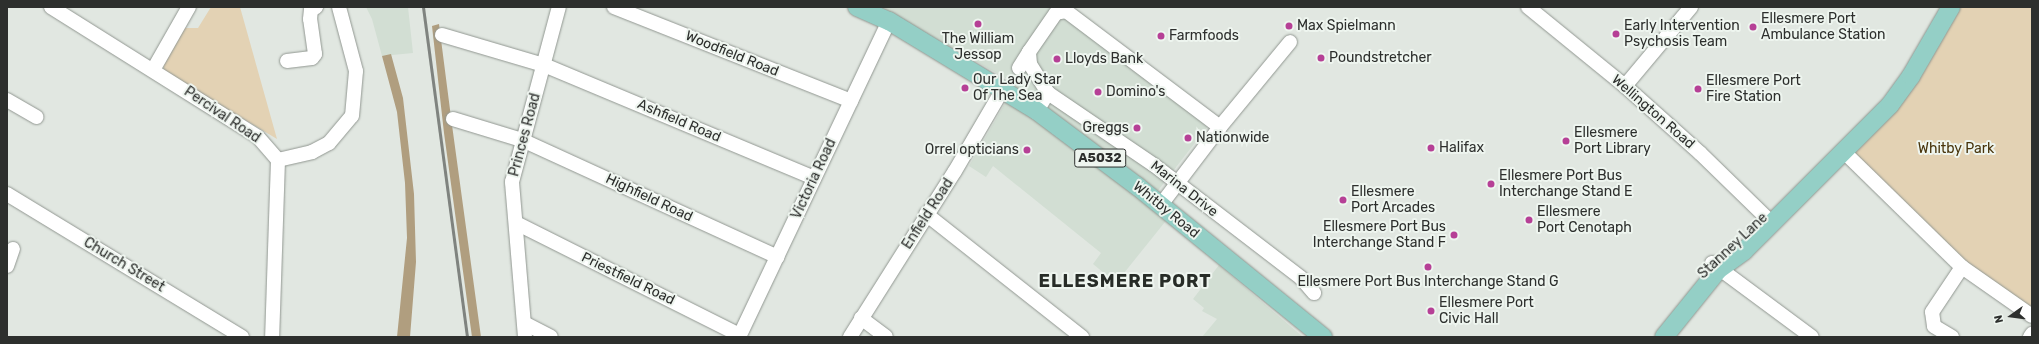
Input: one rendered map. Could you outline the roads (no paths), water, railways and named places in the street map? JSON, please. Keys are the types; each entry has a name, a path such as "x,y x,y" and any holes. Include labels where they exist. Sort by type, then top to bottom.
{"main road":[{"name":"Whitby Road","path":"858,7 889,21 1003,89 1036,111 1138,186 1160,206 1323,337"},
{"name":"Stanney Lane","path":"1660,337 1681,299 1715,267 1744,251 1768,219 1824,171 1890,105 1911,76 1951,7"},
{"name":"Stanney Lane","path":"1664,337 1715,267"}],"street":[{"name":"Percival Road","path":"51,7 258,137 278,160"},
{"path":"153,70 189,7"},
{"path":"272,337 278,160 312,152 329,143 352,116 355,100 356,71 339,7"},
{"name":"Princes Road","path":"525,337 512,182 522,140 559,7"},
{"name":"Woodfield Road","path":"614,7 851,101"},
{"name":"Wellington Road","path":"1528,7 1625,86 1700,153 1768,219"},
{"path":"1625,86 1691,7"},
{"path":"288,61 312,58 315,54 312,8"},
{"path":"1019,68 1056,13 1066,11 1220,127"},
{"name":"Victoria Road","path":"739,336 889,21"},
{"name":"Ashfield Road","path":"442,35 544,65 814,178"},
{"path":"1160,206 1220,127 1290,42"},
{"path":"1029,52 1030,64 1048,93 1036,111"},
{"name":"Enfield Road","path":"850,337 926,214 955,171 1003,89"},
{"name":"Marina Drive","path":"1048,93 1154,164 1177,185 1301,278 1314,293"},
{"path":"7,100 37,117"},
{"name":"Highfield Road","path":"453,119 522,140 777,257"},
{"path":"1844,152 1962,267 2032,316"},
{"name":"Church Street","path":"7,194 242,337"},
{"path":"926,214 1082,337"},
{"name":"Priestfield Road","path":"516,223 739,336"},
{"path":"7,266 13,249"},
{"path":"1715,267 1812,337"},
{"path":"1952,337 1934,326 1931,319 1932,312 1962,267"},
{"path":"861,318 886,337"},
{"path":"524,323 551,337"}],"railway":[{"path":"423,7 467,337"}],"place":[{"name":"The William Jessop","path":"978,24"},
{"name":"Max Spielmann","path":"1289,26"},
{"name":"Ellesmere Port Ambulance Station","path":"1753,27"},
{"name":"Early Intervention Psychosis Team","path":"1616,34"},
{"name":"Farmfoods","path":"1161,36"},
{"name":"Poundstretcher","path":"1321,58"},
{"name":"Lloyds Bank","path":"1057,59"},
{"name":"Our Lady Star Of The Sea","path":"965,88"},
{"name":"Ellesmere Port Fire Station","path":"1698,89"},
{"name":"Domino's","path":"1098,92"},
{"name":"Greggs","path":"1137,128"},
{"name":"Nationwide","path":"1188,138"},
{"name":"Ellesmere Port Library","path":"1566,141"},
{"name":"Halifax","path":"1431,148"},
{"name":"Orrel opticians","path":"1027,150"},
{"name":"Ellesmere Port Bus Interchange Stand E","path":"1491,184"},
{"name":"Ellesmere Port Arcades","path":"1343,200"},
{"name":"Ellesmere Port Cenotaph","path":"1529,220"},
{"name":"Ellesmere Port Bus Interchange Stand F","path":"1454,235"},
{"name":"Ellesmere Port Bus Interchange Stand G","path":"1428,267"},
{"name":"Ellesmere Port Civic Hall","path":"1431,311"}],"district":[{"name":"ELLESMERE PORT","path":"1125,281"}],"park label":[{"name":"Whitby Park","path":"1956,149"}]}
